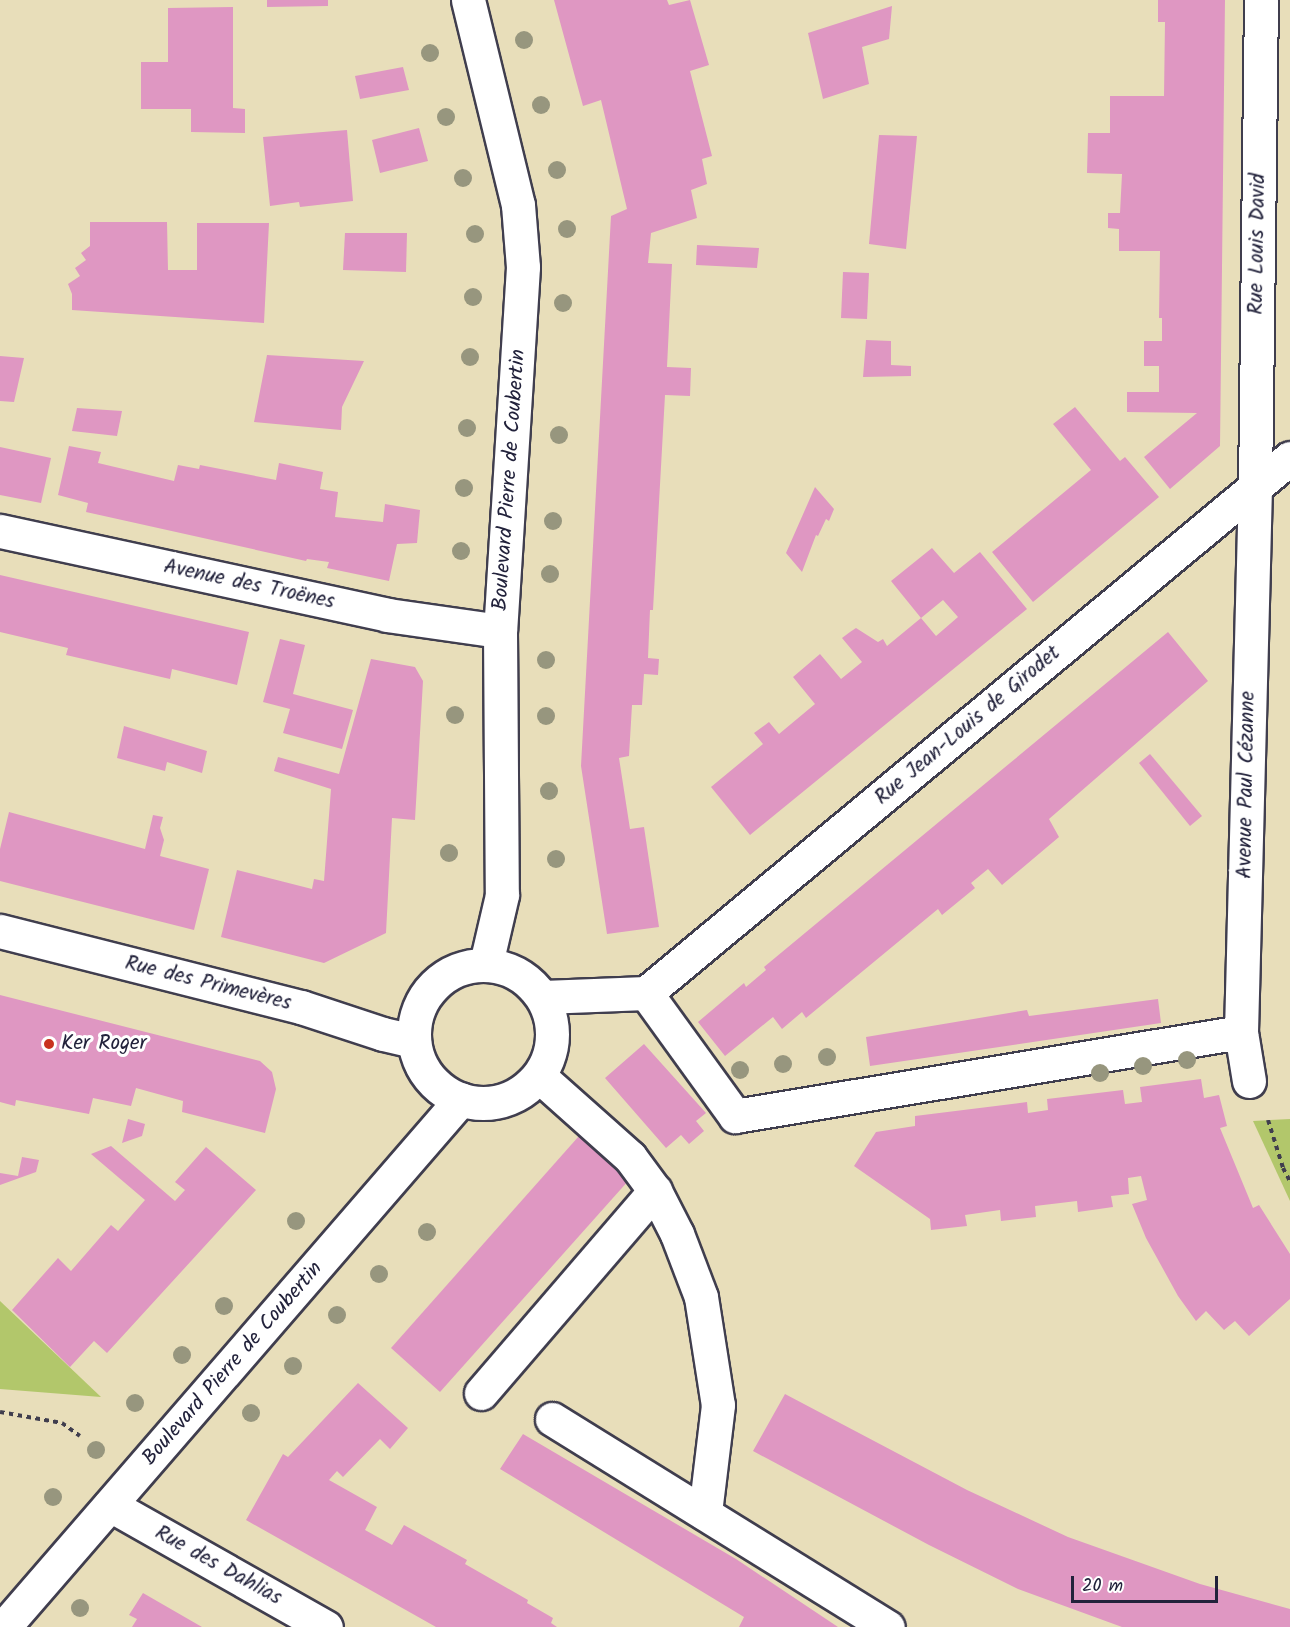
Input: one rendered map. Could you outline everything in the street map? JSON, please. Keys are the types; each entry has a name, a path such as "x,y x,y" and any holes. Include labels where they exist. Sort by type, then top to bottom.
{"street":[{"name":"Boulevard Pierre de Coubertin","path":"468,0 518,205 523,267 500,631 502,895 486,964"},
{"name":"Rue Louis David","path":"1255,488 1261,0"},
{"name":"Rue Jean-Louis de Girodet","path":"646,993 1290,458"},
{"name":"Avenue Paul Cézanne","path":"1249,1081 1241,1032 1255,488"},
{"name":"Avenue des Troënes","path":"0,531 387,615 500,631"},
{"name":"Rue des Primevères","path":"0,931 301,1007 383,1034 414,1041"},
{"path":"486,964 519,974 543,997 552,1022 553,1035 548,1060 538,1076 523,1091 499,1102 473,1102 460,1099 441,1089 426,1072 414,1041 420,1006 433,986 463,967 486,964"},
{"path":"543,997 646,993 735,1116 1241,1032"},
{"path":"538,1076 630,1157 655,1191 677,1234 701,1297 718,1406 705,1513"},
{"name":"Boulevard Pierre de Coubertin","path":"4,1627 460,1099"},
{"path":"481,1393 655,1191"},
{"path":"552,1419 888,1627"},
{"name":"Rue des Dahlias","path":"110,1505 326,1627"}],"path":[{"path":"1249,1081 1272,1128 1283,1168 1290,1181"},
{"path":"0,1412 62,1423 80,1436"}],"green space":[{"path":"1290,1119 1290,1201 1253,1121"},
{"path":"0,1301 101,1397 0,1389"}],"building":[{"path":"267,0 328,0 328,6 267,7"},
{"path":"554,0 667,0 669,5 690,0 709,65 690,71 712,156 702,159 707,184 691,190 697,218 651,233 648,263 672,264 667,367 691,368 690,396 665,395 653,610 650,610 648,658 659,659 658,675 644,674 642,705 632,705 629,756 619,758 630,829 644,827 659,927 607,934 581,766 611,216 627,209 601,100 583,106"},
{"path":"1158,0 1225,0 1220,446 1170,489 1144,457 1197,413 1127,412 1127,392 1159,392 1159,366 1144,366 1144,341 1162,341 1162,318 1159,318 1160,251 1119,251 1119,229 1108,228 1108,213 1120,213 1122,174 1087,173 1088,133 1110,133 1110,96 1164,96 1165,22 1158,22"},
{"path":"892,6 889,39 862,47 869,84 823,99 808,33"},
{"path":"233,7 233,108 245,109 245,133 191,132 191,109 141,109 141,62 168,62 168,8"},
{"path":"403,67 409,90 360,99 355,76"},
{"path":"419,128 428,161 380,173 372,140"},
{"path":"347,130 353,201 300,207 299,202 270,206 263,137"},
{"path":"879,135 917,136 906,249 869,244"},
{"path":"90,222 167,222 168,270 197,270 197,223 269,223 264,323 72,310 72,294 68,284 80,276 75,268 86,260 81,253 90,246"},
{"path":"345,233 407,233 406,272 343,270"},
{"path":"697,245 759,248 757,268 696,265"},
{"path":"843,272 869,273 867,319 841,318"},
{"path":"866,340 891,341 891,365 911,366 911,376 863,377"},
{"path":"267,355 364,361 342,407 341,430 254,422"},
{"path":"0,356 24,358 14,402 0,401"},
{"path":"1075,407 1120,461 1125,457 1159,497 1033,602 992,552 1091,470 1053,424"},
{"path":"77,408 122,411 117,436 72,431"},
{"path":"69,446 101,452 98,463 174,481 178,465 199,469 200,465 276,480 279,463 323,472 320,489 338,492 335,517 383,522 385,504 420,510 417,543 397,544 389,581 327,568 329,562 307,559 306,561 86,512 88,503 58,495"},
{"path":"0,447 51,458 41,503 0,495"},
{"path":"815,487 834,509 829,521 826,519 818,536 816,535 802,572 786,553"},
{"path":"932,548 954,573 980,552 1027,609 750,835 711,787 763,744 754,733 769,722 779,734 815,704 793,677 820,654 841,679 862,662 842,638 856,628 878,642 883,639 887,646 921,618 891,581","holes":["943,600 958,617 936,636 921,618"]},
{"path":"0,575 249,632 237,685 172,669 170,679 66,655 68,648 0,632"},
{"path":"1168,632 1208,681 1049,819 1059,837 1002,885 988,869 971,883 975,888 942,915 938,909 806,1018 802,1012 782,1029 773,1017 725,1056 698,1022 744,983 746,987 766,970 764,967"},
{"path":"280,639 305,645 293,694 353,710 342,749 283,733 290,709 263,702"},
{"path":"371,659 415,667 423,681 415,820 392,818 386,933 324,963 221,937 237,870 312,889 314,879 324,881 331,789 274,771 278,757 339,774"},
{"path":"124,726 207,751 202,773 167,762 165,771 117,758"},
{"path":"1150,754 1202,816 1190,826 1139,763"},
{"path":"9,812 145,849 153,815 163,817 160,828 164,840 160,856 209,869 194,930 0,881 0,849"},
{"path":"0,995 260,1061 272,1072 276,1089 265,1133 182,1112 183,1101 136,1088 131,1106 93,1098 89,1114 16,1100 15,1106 0,1102"},
{"path":"1158,999 1161,1023 870,1066 866,1037 1027,1010 1029,1016"},
{"path":"644,1044 706,1113 696,1121 704,1131 689,1144 681,1135 666,1148 605,1078"},
{"path":"1201,1079 1204,1098 1219,1095 1227,1126 1220,1128 1253,1208 1259,1205 1290,1254 1290,1299 1249,1336 1235,1321 1224,1330 1206,1311 1196,1321 1178,1296 1146,1238 1132,1204 1147,1200 1141,1176 1128,1178 1129,1194 1111,1196 1113,1207 1078,1212 1077,1201 1035,1206 1036,1217 1001,1221 1000,1210 965,1215 967,1226 931,1230 930,1219 854,1166 876,1132 915,1126 915,1116 1027,1102 1028,1113 1048,1110 1047,1099 1123,1090 1125,1104 1142,1102 1140,1087"},
{"path":"128,1119 145,1124 142,1136 122,1143"},
{"path":"579,1136 629,1180 440,1392 391,1348"},
{"path":"111,1146 175,1201 185,1190 175,1182 206,1147 256,1190 107,1353 94,1341 70,1367 12,1310 58,1258 71,1271 111,1225 118,1231 145,1200 91,1154"},
{"path":"22,1157 39,1160 36,1172 0,1185 0,1173 18,1176"},
{"path":"358,1383 408,1428 390,1449 380,1439 343,1477 337,1471 329,1480 377,1507 365,1530 392,1545 404,1525 467,1560 465,1564 528,1600 527,1603 553,1618 551,1623 557,1627 436,1627 246,1520 283,1454 288,1457"},
{"path":"785,1394 967,1490 1068,1537 1200,1584 1290,1609 1290,1627 1122,1627 1018,1589 929,1545 753,1451"},
{"path":"523,1434 736,1559 838,1627 739,1627 744,1617 500,1469"},
{"path":"143,1593 202,1627 132,1627 137,1619 129,1615"}],"place":[{"name":"Ker Roger","path":"49,1044"}]}
